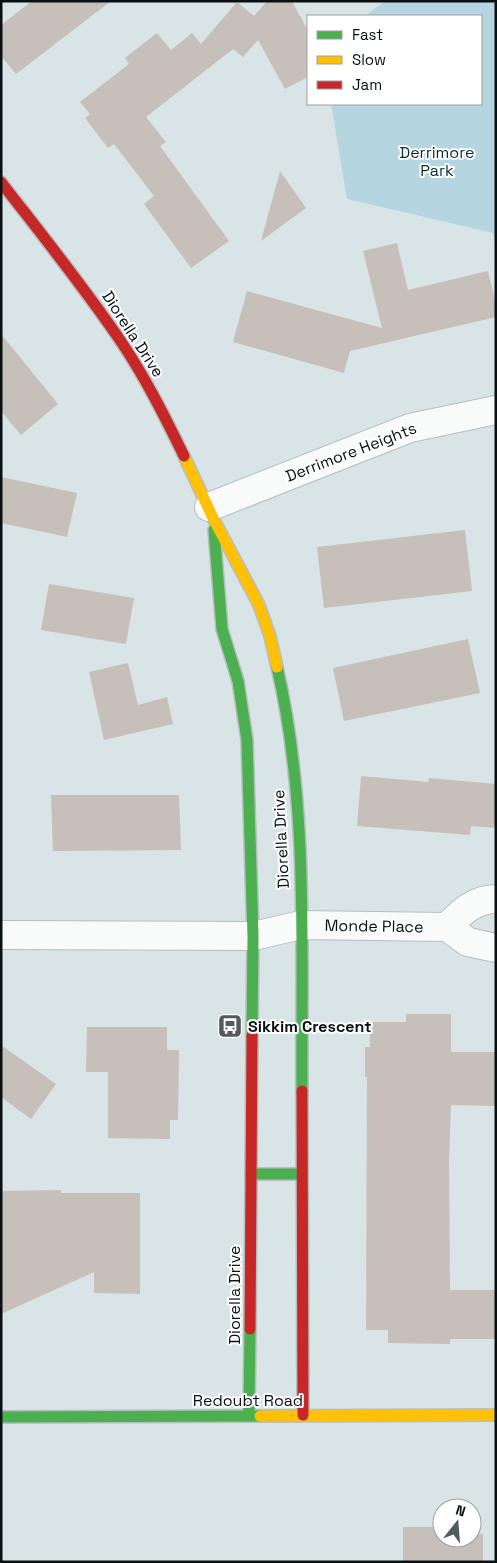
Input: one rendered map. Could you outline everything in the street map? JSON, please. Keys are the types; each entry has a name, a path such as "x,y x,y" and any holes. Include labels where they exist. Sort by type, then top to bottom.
{"street":[{"name":"Diorella Drive","path":"1,182 78,280 123,344 160,406 211,513 259,605 270,636 282,691 298,816 301,925 303,1416"},
{"name":"Derrimore Heights","path":"211,513 410,428 496,410"},
{"name":"Diorella Drive","path":"211,513 222,629 245,699 247,740 253,936 248,1416"},
{"path":"266,695 282,691"},
{"name":"Monde Place","path":"447,927 468,906 488,899 496,899"},
{"path":"1,935 253,936 301,925"},
{"name":"Monde Place","path":"301,925 447,927 468,942 496,948"},
{"path":"251,1174 302,1174"},
{"name":"Redoubt Road","path":"1,1417 496,1416"}],"green space":[{"name":"Derrimore Park","path":"385,1 496,1 496,249 493,233 347,199 331,105 482,105 482,15 366,15"}],"building":[{"path":"32,1 111,1 16,74 1,56 1,25"},
{"path":"267,1 292,1 307,29 307,78 285,89 258,40 243,57 233,49 146,117 166,142 160,146 229,241 191,268 144,204 154,196 114,144 108,148 85,118 90,114 80,102 129,64 125,58 157,33 171,50 192,33 201,44 237,2 254,16"},
{"path":"280,171 306,208 261,241"},
{"path":"397,243 408,290 488,271 496,304 496,317 350,351 344,373 233,342 247,291 382,328 363,251"},
{"path":"1,334 58,404 21,435 1,411"},
{"path":"1,477 77,493 67,537 1,523"},
{"path":"465,530 472,591 324,608 317,547"},
{"path":"49,584 134,598 126,644 41,630"},
{"path":"468,639 480,693 344,721 333,668"},
{"path":"128,663 138,705 167,697 173,724 104,740 89,672"},
{"path":"361,776 428,782 429,778 496,784 496,828 471,826 470,835 357,826"},
{"path":"51,795 179,795 181,850 53,851"},
{"path":"406,1014 451,1014 451,1052 496,1052 496,1106 451,1105 449,1161 450,1290 496,1290 496,1339 450,1339 450,1344 388,1343 388,1330 366,1330 367,1077 365,1077 365,1047 370,1047 370,1022 406,1022"},
{"path":"87,1027 167,1027 167,1050 179,1050 178,1120 170,1120 170,1139 108,1138 108,1072 86,1072"},
{"path":"1,1045 56,1084 31,1119 1,1097"},
{"path":"61,1190 61,1193 140,1193 140,1294 94,1293 94,1272 1,1314 1,1191"},
{"path":"403,1527 432,1527 432,1548 482,1548 483,1534 483,1562 403,1562"}],"traffic: fast":[{"path":"214,530 222,629 238,681 247,740 253,936 252,1036"},
{"path":"277,667 287,719 299,825 302,932 302,1091"},
{"path":"251,1174 302,1174"},
{"path":"249,1416 250,1329"},
{"path":"1,1417 260,1416"}],"traffic: slow":[{"path":"184,456 213,518 259,605 270,636 277,667"},
{"path":"260,1416 496,1415"}],"traffic: jam":[{"path":"1,182 108,322 147,384 184,456"},
{"path":"250,1329 252,1036"},
{"path":"302,1091 303,1415"}],"place":[{"name":"Sikkim Crescent","path":"230,1026"}]}
